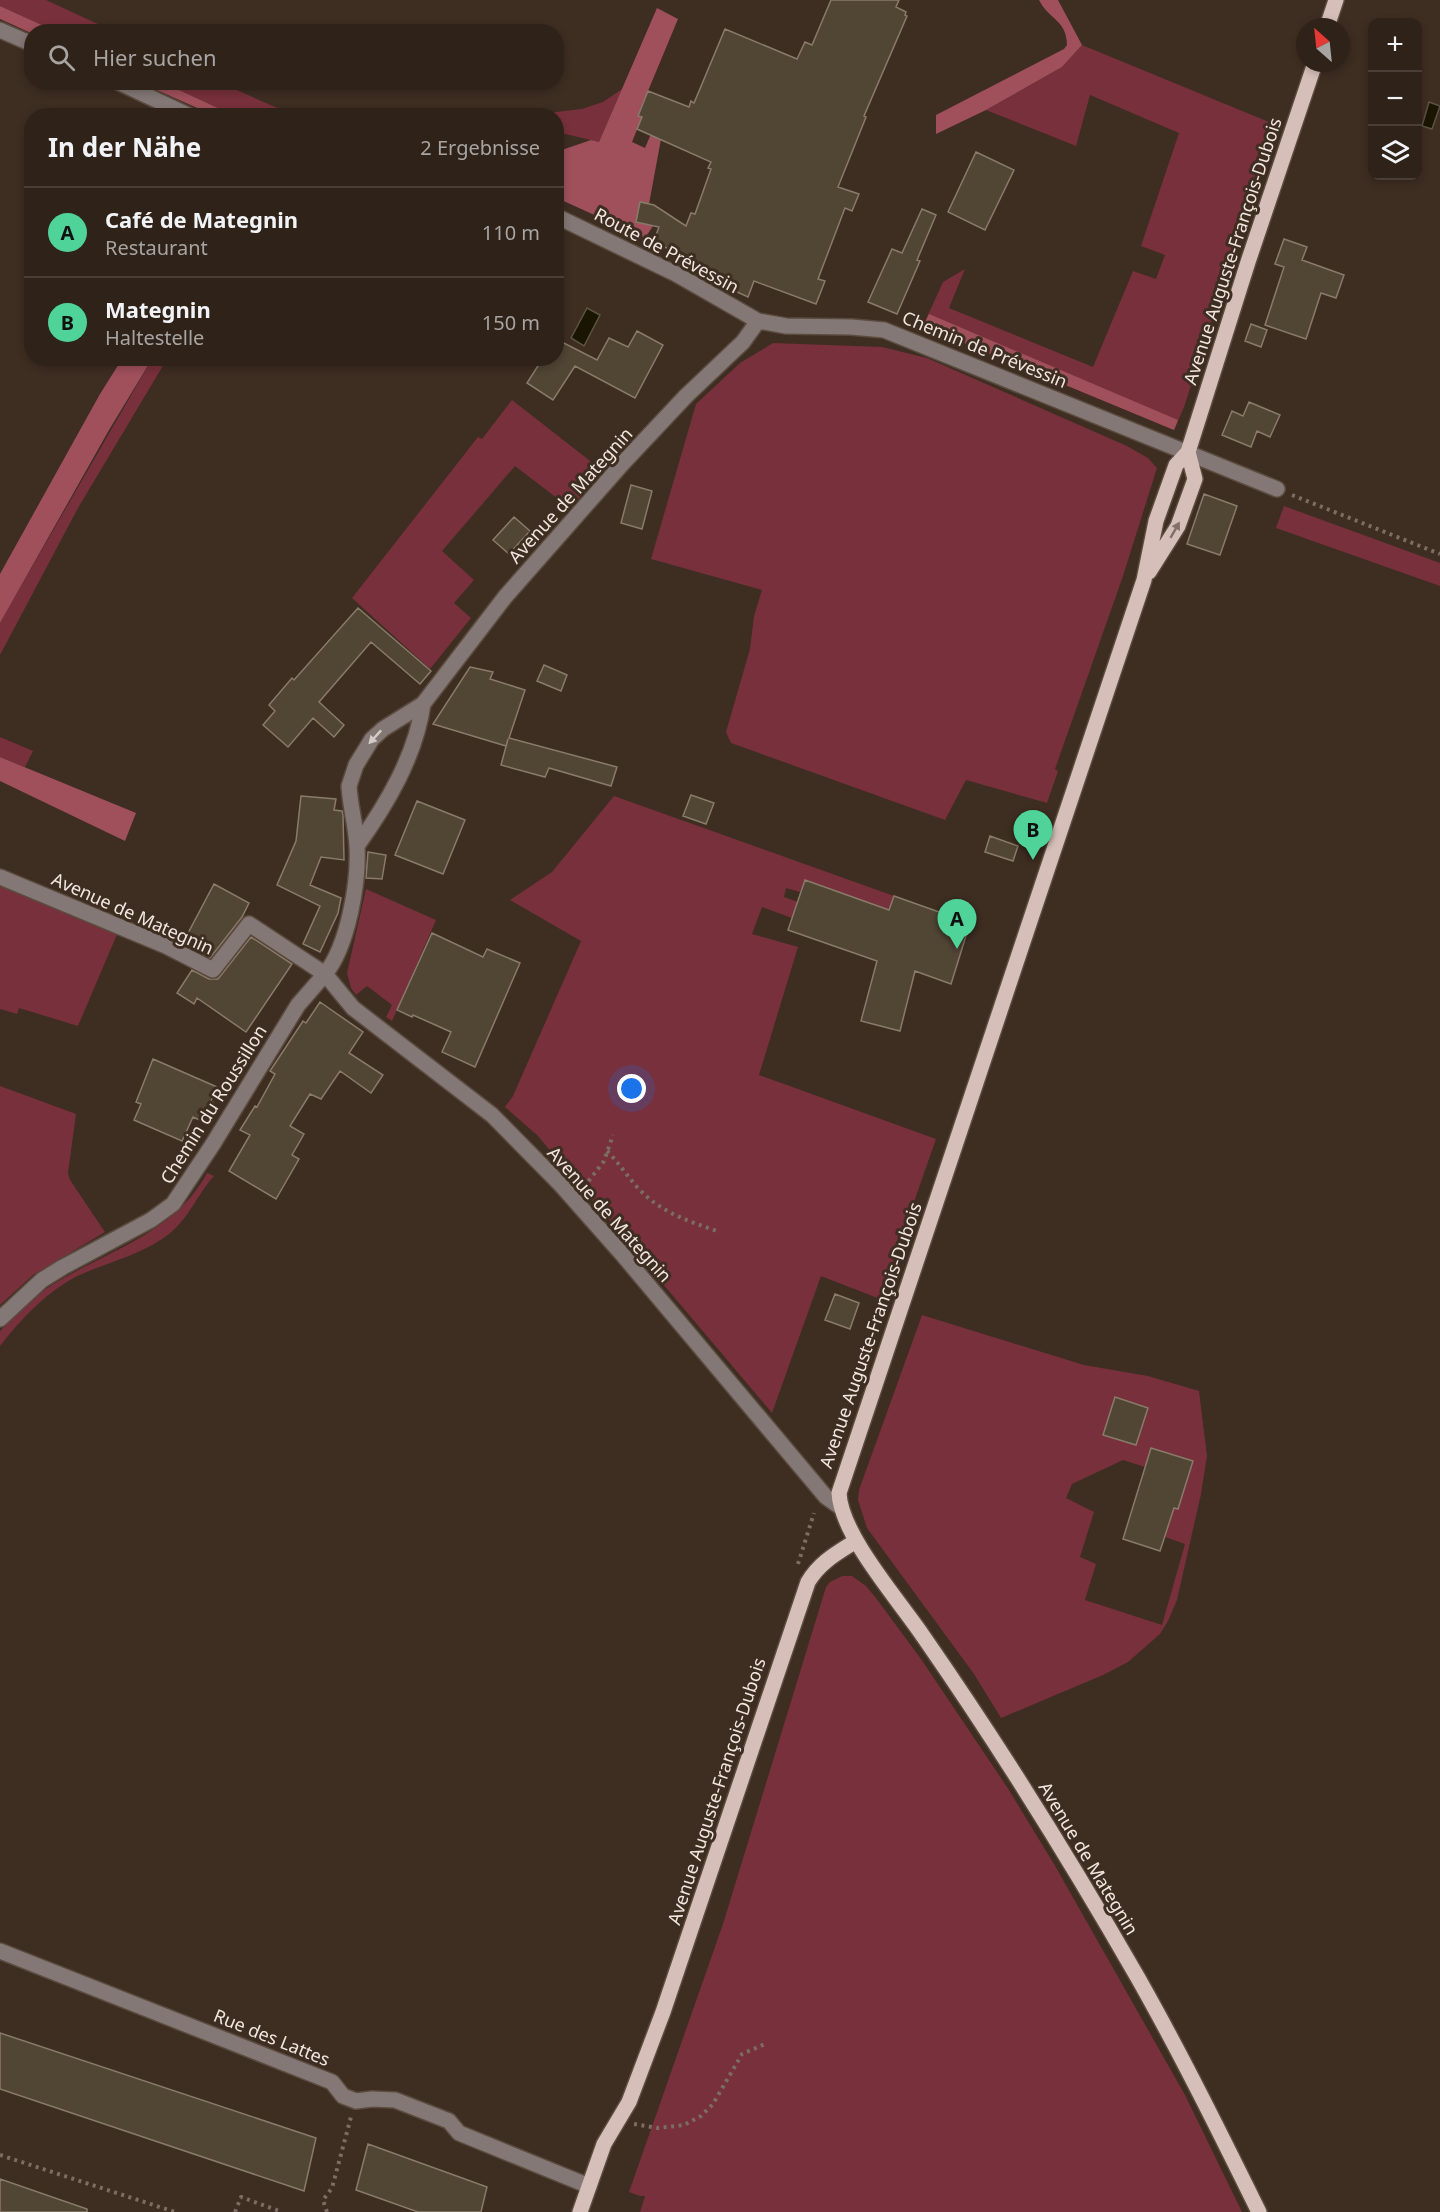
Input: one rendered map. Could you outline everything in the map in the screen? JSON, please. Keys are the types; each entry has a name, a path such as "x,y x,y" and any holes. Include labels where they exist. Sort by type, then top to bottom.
{"main road":[{"path":"1330,18 1336,0"},
{"name":"Avenue Auguste-François-Dubois","path":"580,2212 604,2144 629,2102 664,2009 808,1582 823,1562 856,1541 840,1507 839,1493 842,1478 1144,580 1156,521 1176,465 1188,452 1248,262 1312,72"},
{"name":"Avenue Auguste-François-Dubois","path":"1144,580 1178,526 1192,489 1195,479 1188,452"},
{"name":"Avenue de Mategnin","path":"856,1541 966,1698 1068,1859 1139,1979 1259,2212"}],"street":[{"path":"0,30 24,40"},
{"path":"135,90 173,108"},
{"name":"Route de Prévessin","path":"564,220 676,273 758,321"},
{"name":"Chemin de Prévessin","path":"758,321 786,326 884,330 1277,489"},
{"name":"Avenue de Mategnin","path":"325,974 338,954 351,913 357,846 349,786 356,765 372,739 383,729 423,704 521,579 623,463 730,355 758,321"},
{"name":"Avenue de Mategnin","path":"357,846 390,793 411,751 420,726 423,704"},
{"name":"Avenue de Mategnin","path":"0,877 166,946 213,970 249,924 325,974 353,1008 492,1115 574,1200 826,1497 840,1507"},
{"name":"Chemin du Roussillon","path":"0,1319 42,1280 151,1220 172,1204 213,1144 298,1005 325,974"},
{"name":"Rue des Lattes","path":"0,1951 332,2082 343,2096 356,2101 395,2100 449,2121 459,2133 589,2187"}],"path":[{"path":"1277,489 1440,554"},
{"path":"574,1200 603,1161 613,1135"},
{"path":"607,1152 660,1208 684,1220 717,1231"},
{"path":"641,2126 658,2128 684,2125 701,2116 713,2104 742,2054 765,2044"},
{"path":"327,2212 323,2200 333,2188 353,2108"},
{"path":"0,2155 175,2212"},
{"path":"236,2212 241,2197 282,2212"}],"shaded area":[{"path":"0,0 46,0 98,24 40,24 0,6"},
{"path":"1039,0 1058,0 1082,45 1062,67 986,110 936,134 936,115 1064,49 1067,45 1064,30"},
{"path":"0,6 40,24 24,24 24,30 0,19"},
{"path":"657,8 678,19 638,115 642,117 632,142 645,148 653,129 661,139 649,204 640,202 636,222 653,226 645,238 564,201 564,149 591,140 599,142"},
{"path":"1082,45 1276,125 1184,407 1174,430 923,326 943,282 965,269 949,308 1093,367 1133,271 1156,279 1165,255 1141,246 1179,133 1090,95 1076,146 986,110 1062,67"},
{"path":"622,89 599,142 564,134 564,111 582,109 603,102"},
{"path":"157,90 179,90 218,108 197,108"},
{"path":"179,90 237,90 279,108 218,108"},
{"path":"1429,102 1440,106 1432,129 1422,126"},
{"path":"587,308 600,315 584,346 571,338"},
{"path":"929,314 1178,420 1174,430 923,326"},
{"path":"773,343 882,347 927,358 1127,446 1148,458 1157,468 1123,576 1055,769 1058,771 1047,803 966,780 945,820 731,743 726,732 750,649 754,616 762,590 651,559 696,404 740,363"},
{"path":"118,366 148,366 0,623 0,574"},
{"path":"148,366 163,366 78,508 0,655 0,623"},
{"path":"512,400 603,471 570,508 515,466 442,551 474,580 454,603 471,618 430,669 352,598 478,437 482,439"},
{"path":"1284,506 1440,563 1440,586 1276,528"},
{"path":"0,737 33,751 25,767 0,757"},
{"path":"0,757 136,813 125,841 0,781"},
{"path":"614,796 894,896 889,910 805,880 800,892 786,888 784,897 798,902 792,918 762,907 752,934 798,947 759,1075 936,1139 880,1299 821,1276 772,1413 537,1135 505,1107 513,1096 581,941 510,900 552,872"},
{"path":"0,882 118,932 78,1026 19,1008 17,1014 0,1009"},
{"path":"366,889 436,920 392,1021 386,1017 392,1005 367,986 356,995 351,988 347,973"},
{"path":"0,1086 76,1114 68,1173 70,1180 105,1232 33,1275 0,1305"},
{"path":"207,1173 214,1176 182,1221 169,1234 149,1247 82,1274 59,1287 17,1325 0,1346 0,1331 38,1295 158,1226 193,1194"},
{"path":"922,1315 1084,1365 1148,1376 1199,1391 1207,1456 1201,1494 1177,1600 1168,1621 1160,1634 1128,1662 1103,1675 1001,1718 974,1674 867,1528 858,1500 859,1490","holes":["1152,1448 1193,1461 1178,1509 1174,1508 1165,1537 1185,1544 1162,1625 1085,1600 1096,1564 1080,1557 1094,1512 1066,1498 1072,1484 1123,1460 1145,1467"]},
{"path":"842,1576 852,1576 866,1586 876,1598 921,1659 1007,1787 1054,1864 1185,2095 1242,2212 640,2212 645,2196 629,2192 723,1924 826,1587 830,1582"}],"building":[{"path":"831,0 899,0 896,7 906,12 907,16 864,116 866,117 838,187 859,194 852,211 845,208 818,279 825,281 816,304 754,281 748,297 711,280 713,277 674,259 678,252 653,243 659,227 636,222 640,202 654,205 686,226 691,213 695,214 711,169 708,168 711,162 637,129 642,117 638,116 648,91 689,107 691,101 694,103 725,29 797,59 805,42 812,45"},
{"path":"976,152 1014,170 985,230 948,212"},
{"path":"922,209 936,215 917,260 920,261 897,314 868,302 892,249 902,253"},
{"path":"1284,239 1307,247 1302,260 1344,275 1336,298 1321,293 1306,339 1265,325 1284,267 1275,264"},
{"path":"1251,324 1267,330 1261,347 1245,341"},
{"path":"637,331 663,345 635,398 575,366 553,400 527,383 538,366 564,366 564,343 597,360 609,338 628,347"},
{"path":"1249,402 1280,415 1270,437 1257,431 1251,447 1222,435 1232,411 1243,416"},
{"path":"631,485 652,491 642,529 621,523"},
{"path":"1204,494 1237,506 1220,555 1187,544"},
{"path":"514,517 530,531 509,554 493,540"},
{"path":"358,608 431,671 420,684 371,642 319,702 344,725 334,737 313,718 288,747 263,725 275,711 269,705"},
{"path":"544,665 567,675 561,691 537,681"},
{"path":"470,667 493,672 490,679 525,690 509,738 617,767 611,786 549,768 545,777 501,765 508,739 506,746 433,724"},
{"path":"691,795 714,803 706,824 683,816"},
{"path":"301,796 336,799 334,810 342,811 343,815 344,860 321,857 310,885 341,898 338,913 320,952 303,944 320,906 277,885 296,841"},
{"path":"417,801 465,820 443,874 395,855"},
{"path":"990,836 1018,846 1013,861 985,852"},
{"path":"368,852 386,855 382,879 366,878"},
{"path":"805,880 889,910 894,896 970,923 951,984 915,971 900,1031 861,1021 877,961 788,930"},
{"path":"214,884 249,903 242,917 210,958 203,954 207,948 186,937"},
{"path":"432,933 483,957 487,949 520,963 475,1067 442,1052 451,1032 397,1010"},
{"path":"251,937 292,964 246,1032 197,998 194,1004 177,993 192,970 209,979 218,979"},
{"path":"320,1002 363,1032 349,1053 383,1075 371,1093 340,1071 321,1099 310,1094 290,1126 304,1134 292,1155 299,1159 276,1199 229,1171 250,1135 240,1130 255,1106 257,1107 275,1074 270,1071 303,1021 306,1023"},
{"path":"153,1059 217,1087 211,1101 214,1103 206,1123 193,1117 182,1141 134,1120 141,1104 136,1102"},
{"path":"835,1294 859,1303 850,1329 825,1320"},
{"path":"1115,1397 1148,1408 1136,1445 1103,1435"},
{"path":"1151,1448 1193,1461 1178,1509 1174,1508 1160,1551 1123,1539"},
{"path":"0,2033 316,2138 304,2191 0,2089"},
{"path":"368,2144 487,2187 481,2212 418,2212 356,2190"},
{"path":"0,2179 87,2209 87,2212 0,2212"}],"place":[{"name":"Mategnin","path":"1033,860"},
{"name":"Café de Mategnin","path":"957,949"}]}
